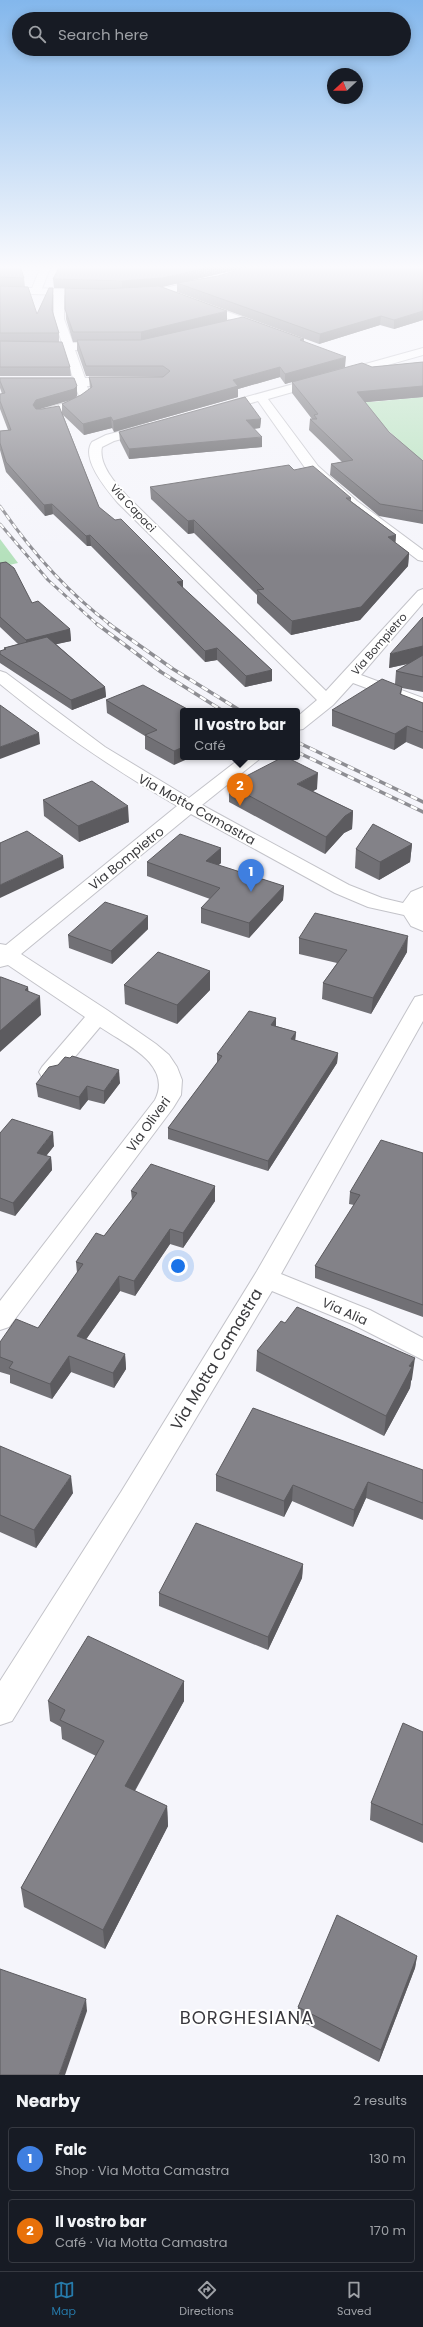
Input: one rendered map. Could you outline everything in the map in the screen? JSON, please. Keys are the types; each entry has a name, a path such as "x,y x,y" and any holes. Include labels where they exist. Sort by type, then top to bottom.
{"street":[{"path":"41,414 82,402 85,397 74,363"},
{"path":"357,363 368,367"},
{"path":"203,413 382,363"},
{"path":"0,382 133,382"},
{"path":"261,397 293,444 313,468 340,492 423,557"},
{"name":"Via Capaci","path":"159,425 110,438 96,445 95,453 107,480 123,500 327,701"},
{"name":"Via Bompietro","path":"300,723 327,701 351,677 423,594"},
{"name":"Via Motta Camastra","path":"0,676 44,712 92,747 188,807 353,894 381,905 411,910"},
{"path":"351,677 423,704"},
{"name":"Via Bompietro","path":"2,955 249,760"},
{"path":"423,893 412,902 411,910 414,918 423,925"},
{"name":"Via Oliveri","path":"0,1320 165,1103 172,1089 169,1074 155,1055 99,1015 2,955"},
{"name":"Via Motta Camastra","path":"0,1710 131,1502 266,1278 423,1002"},
{"path":"50,1072 99,1015"},
{"name":"Via Alia","path":"266,1278 361,1317 423,1350"}],"green space":[{"path":"343,382 372,402 423,397 423,462 379,422"},
{"path":"0,539 18,563 0,567"}],"building":[{"path":"0,363 69,363 70,367 0,367"},
{"path":"85,363 325,363 285,374 280,367 233,380 238,386 113,421 111,417 83,424 62,404 81,395 92,387 89,377 163,377 170,371 163,366 86,366"},
{"path":"362,363 372,367 423,363 423,386 357,392 389,432 423,461 423,511 380,504 331,464 353,460 310,419 317,419 314,415 318,414 292,382"},
{"path":"0,378 74,378 77,386 74,389 36,400 33,405 36,409 59,406 99,507 115,520 121,519 183,581 177,582 272,670 246,676 217,648 205,651 90,535 86,536 52,504 44,505 6,462 0,443 0,431 11,430 0,401 0,394 5,393"},
{"path":"245,397 261,419 246,420 262,437 129,449 119,432"},
{"path":"289,465 294,470 313,466 351,498 346,498 396,535 388,537 409,553 361,607 292,621 257,590 264,589 194,520 188,521 150,487"},
{"path":"6,562 14,568 32,603 38,601 70,629 26,640 0,617 0,563"},
{"path":"423,617 423,646 390,654 422,618"},
{"path":"47,637 105,687 71,700 0,654 0,651 6,649 4,648"},
{"path":"423,655 423,677 396,671"},
{"path":"382,679 402,687 400,694 423,703 423,732 407,726 395,734 332,710"},
{"path":"143,685 185,708 180,708 180,748 174,751 145,735 157,730 106,700"},
{"path":"0,705 39,733 0,747"},
{"path":"277,760 292,760 318,773 297,784 353,811 345,816 326,837 229,785"},
{"path":"92,781 128,806 78,826 43,800"},
{"path":"373,824 412,844 380,862 356,849"},
{"path":"27,831 63,856 0,885 0,843"},
{"path":"180,834 221,848 206,861 284,886 249,923 201,908 220,888 147,862"},
{"path":"105,902 148,916 111,951 68,935"},
{"path":"315,913 408,936 373,998 323,983 347,950 299,938"},
{"path":"158,952 210,971 177,1005 124,985"},
{"path":"0,977 28,987 25,990 40,996 0,1031"},
{"path":"249,1011 276,1018 271,1025 296,1032 291,1039 338,1053 268,1161 168,1128 222,1056 217,1054"},
{"path":"72,1056 119,1070 104,1091 87,1086 79,1097 36,1084 49,1067 58,1065 65,1057 70,1058"},
{"path":"12,1119 53,1132 37,1153 51,1157 13,1203 0,1198 0,1133"},
{"path":"381,1140 423,1153 423,1305 315,1266 360,1195 350,1192"},
{"path":"151,1164 215,1186 183,1233 170,1229 134,1281 119,1276 77,1336 125,1354 113,1373 69,1356 50,1384 9,1368 13,1362 0,1357 0,1342 16,1319 38,1328 83,1264 76,1262 96,1233 104,1236 137,1193 131,1191"},
{"path":"297,1307 415,1358 409,1366 412,1367 386,1416 257,1351 281,1321 285,1323"},
{"path":"253,1408 423,1470 423,1503 368,1482 354,1510 293,1485 284,1501 216,1475"},
{"path":"0,1446 71,1476 34,1530 0,1515"},
{"path":"196,1523 303,1564 268,1637 159,1593"},
{"path":"88,1636 184,1681 125,1786 167,1806 103,1930 21,1888 104,1741 60,1720 65,1710 48,1701"},
{"path":"403,1723 423,1732 423,1825 371,1803"},
{"path":"337,1915 417,1956 381,2050 298,2007"},
{"path":"0,1969 86,1999 59,2075 0,2075"}],"railway":[{"path":"0,506 37,555 79,599 111,625"},
{"path":"0,524 48,580 98,625"},
{"path":"97,624 161,672 218,708"},
{"path":"109,624 173,669 236,708"},
{"path":"300,743 423,802"},
{"path":"300,753 423,812"}],"place":[{"name":"Il vostro bar","path":"240,806"},
{"name":"Falc","path":"251,892"}],"district":[{"name":"BORGHESIANA","path":"247,2018"}]}
